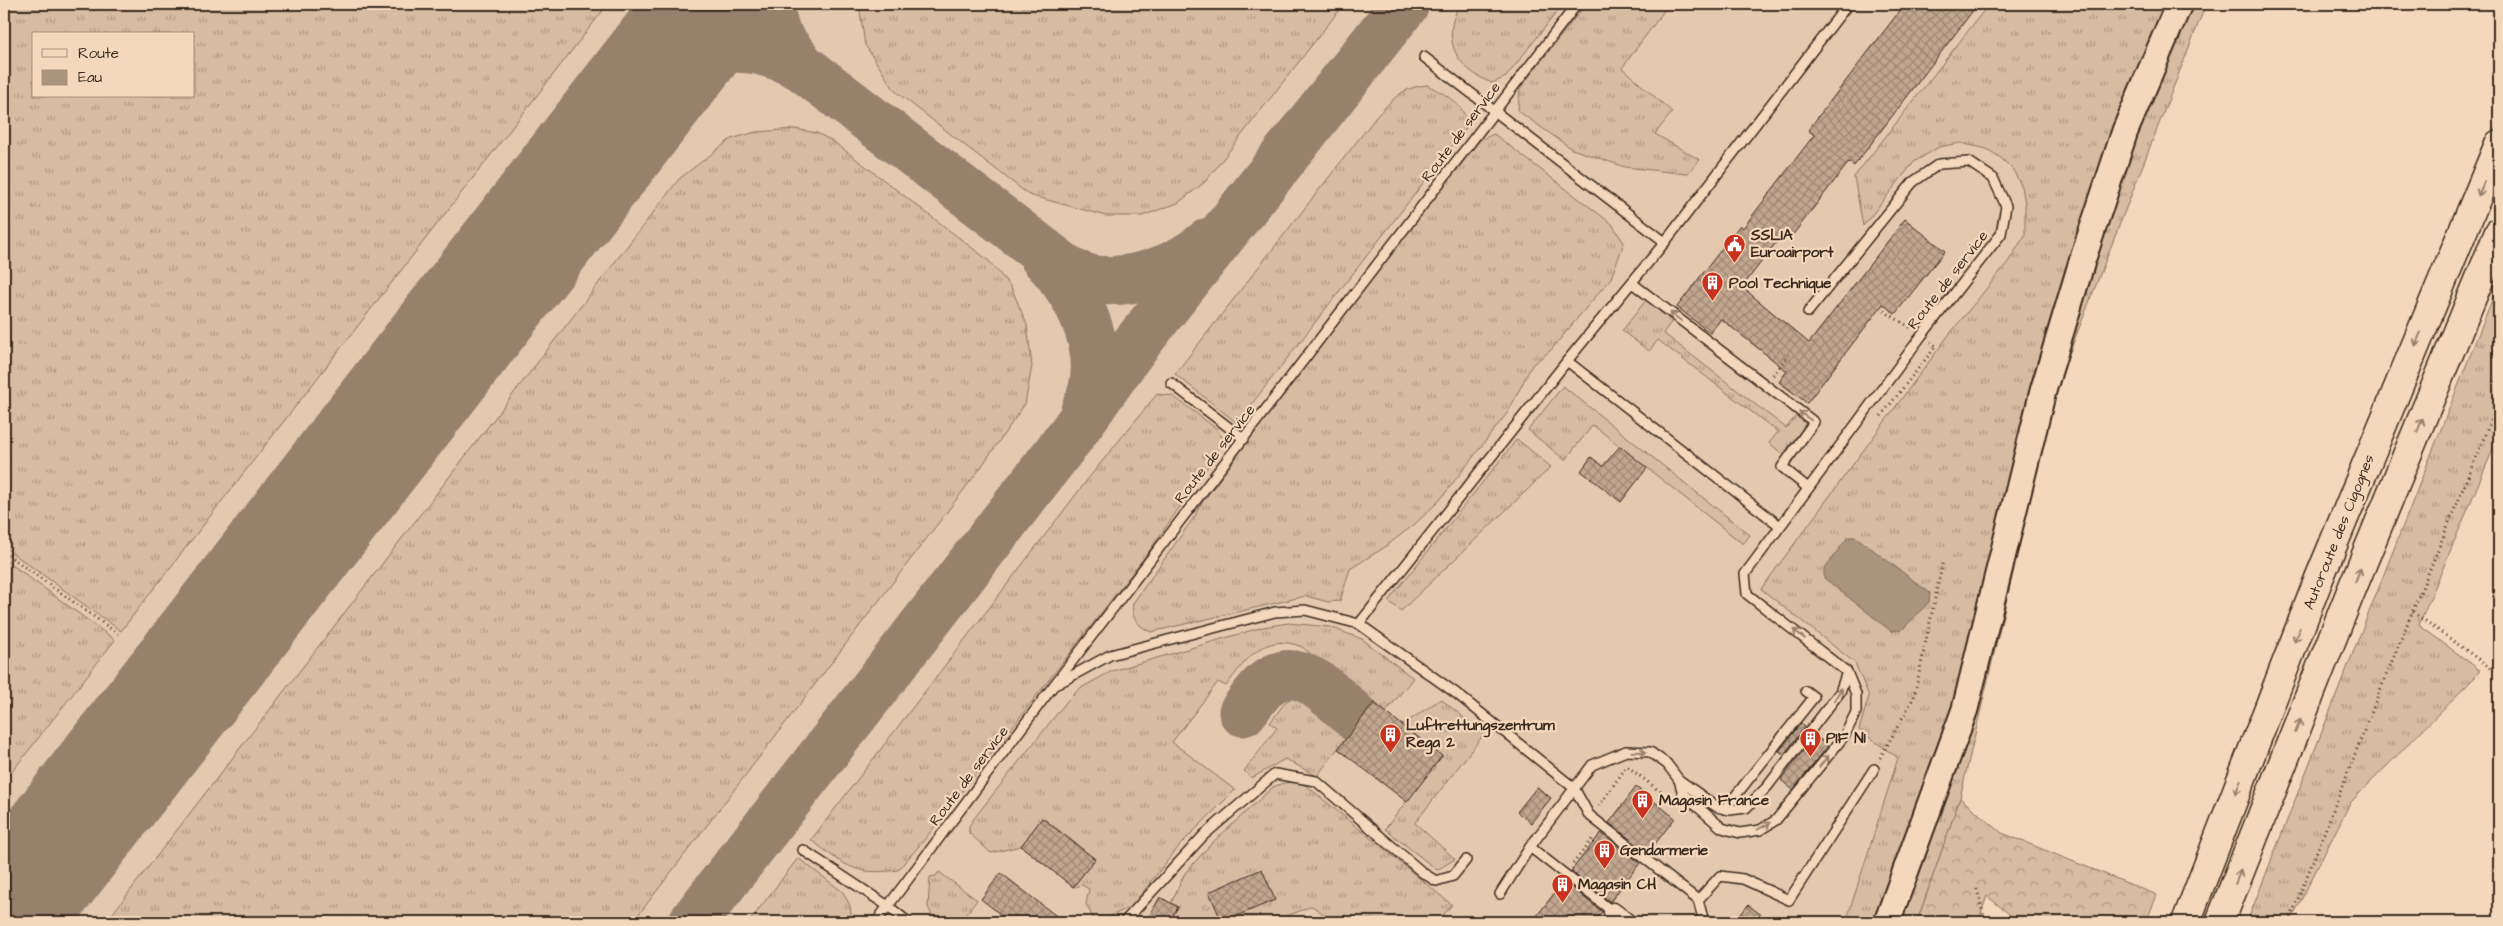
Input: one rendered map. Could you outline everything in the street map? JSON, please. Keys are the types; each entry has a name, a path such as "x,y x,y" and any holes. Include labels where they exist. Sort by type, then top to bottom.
{"highway":[{"name":"Autoroute des Cigognes","path":"2186,922 2318,581 2499,144"},
{"path":"2220,922 2350,596 2499,232"}],"main road":[{"path":"1886,922 1965,709 2043,391 2083,258 2126,131 2179,4"}],"lane":[{"name":"Route de service","path":"876,922 1054,685 1577,4"},
{"path":"1358,624 1567,361 1665,242 1848,4"},
{"path":"1424,57 1665,242"},
{"name":"Route de service","path":"1808,312 1913,182 1939,164 1969,162 1994,178 2006,206 2001,234 1916,343 1745,574 1747,594 1847,672"},
{"path":"1632,283 1814,422 1782,467 1808,488"},
{"path":"1567,361 1780,526"},
{"path":"1171,383 1244,439"},
{"path":"1054,685 1110,655 1275,612 1305,610 1358,624 1457,694 1574,788 1589,815 1698,900 1704,922"},
{"path":"1678,780 1717,808 1746,808 1767,787 1840,692 1847,672"},
{"path":"1500,894 1530,847 1592,764 1626,751 1650,752 1667,764 1678,780 1683,794 1722,828 1740,833 1760,830 1776,820 1845,735 1856,712 1856,694 1847,672"},
{"path":"1724,809 1779,734 1814,697 1806,691"},
{"path":"1698,900 1720,876 1744,879 1789,900 1874,769"},
{"path":"1124,922 1204,835 1275,774 1316,781 1422,872 1436,881 1453,876 1466,860"},
{"path":"1530,847 1619,917"},
{"path":"803,850 888,906 908,922"}],"path":[{"path":"2289,922 2383,683 2499,401"},
{"path":"4,552 118,634"},
{"path":"1874,769 1914,697 1943,561"},
{"path":"2413,612 2499,674"},
{"path":"1570,868 1603,826 1606,820 1596,810 1627,766 1673,801"},
{"path":"1594,837 1602,843"},
{"path":"1977,889 1985,922"}],"shaded area":[{"path":"4,4 2156,4 2077,192 1846,922 4,922"}],"green space":[{"path":"4,4 608,4 121,631 4,547"},
{"path":"859,4 1344,4 1205,182 1178,203 1142,216 1106,216 1029,195 895,91 865,45"},
{"path":"1460,4 1563,4 1506,77 1492,83 1469,70 1455,51 1452,41 1452,29 1454,17"},
{"path":"1586,4 1669,4 1622,68 1672,112 1655,134 1700,160 1687,174 1625,167 1572,149 1518,111 1520,88"},
{"path":"1989,4 2206,4 2058,382 1960,798 1917,922 1846,922 1898,758 1859,730 1869,696 1855,663 1761,589 1948,336 2008,262 2025,235 2025,203 2022,187 2013,170 2001,158 1987,149 1960,143 1939,147 1914,162 1863,226 1854,177"},
{"path":"1427,85 1441,92 1460,107 1466,120 1466,128 1237,423 1175,374 1376,117 1393,99 1404,91"},
{"path":"795,129 817,133 834,142 988,260 1011,287 1027,325 1032,366 1025,404 979,470 633,922 106,922 679,179 731,139 756,132"},
{"path":"1494,134 1612,224 1624,243 1611,278 1551,350 1532,365 1508,412 1439,501 1415,524 1385,547 1350,569 1340,601 1328,602 1306,596 1151,632 1142,627 1134,617 1133,603 1195,516 1199,507 1300,371 1480,140"},
{"path":"2499,282 2499,435 2419,625 2481,671 2350,803 2290,922 2247,922"},
{"path":"1646,300 1672,321 1663,333 1786,428 1796,416 1806,424 1783,454 1769,443 1778,432 1658,340 1649,351 1622,331"},
{"path":"1563,386 1750,535 1743,544 1593,425 1565,460 1528,430"},
{"path":"1157,394 1173,396 1217,429 1224,441 1147,554 925,839 898,870 870,871 850,867 811,840 1091,475"},
{"path":"1517,439 1551,467 1401,611 1388,601"},
{"path":"4,559 115,640 4,782"},
{"path":"1288,623 1330,627 1362,639 1413,678 1386,712 1302,647 1289,643 1277,643 1267,645 1257,651 1226,686 1218,682 1172,742 1235,790 1180,845 1131,907 1099,921 1093,918 1086,904 1089,889 1082,885 1073,887 1095,859 1043,818 1021,846 991,853 969,833 969,826 975,817 1067,701 1079,689 1112,671 1263,627"},
{"path":"1292,698 1298,700 1346,738 1317,776 1285,759 1252,778 1244,771 1277,728 1270,723 1286,701"},
{"path":"1441,699 1484,734 1415,823 1455,859 1437,870 1385,829 1442,756 1402,725"},
{"path":"1296,782 1307,786 1452,905 1437,922 1335,922 1312,906 1272,922 1169,922 1178,907 1171,903 1185,873 1211,844 1273,787 1283,783"},
{"path":"1960,798 2002,833 2157,895 2146,922 2019,922 1987,896 1978,922 1917,922"},
{"path":"798,858 843,892 850,906 852,922 749,922"},
{"path":"939,872 977,900 960,922 935,922 928,907 930,877 936,876"}],"water":[{"path":"1848,537 1856,537 1930,593 1929,602 1902,630 1891,631 1824,578 1824,569"}],"building":[{"path":"1905,4 1978,4 1854,166 1849,162 1791,237 1785,231 1742,287 1809,343 1905,219 1945,251 1895,314 1883,304 1807,403 1779,382 1787,371 1721,319 1710,333 1677,307 1740,225 1743,228 1814,135 1808,130"},
{"path":"1620,446 1647,468 1621,502 1581,471 1591,457 1603,466"},
{"name":"Luftrettungszentrum Rega 2","path":"1374,703 1442,756 1407,802 1338,749"},
{"path":"1801,723 1805,727 1784,754 1779,751"},
{"path":"1815,735 1828,746 1793,790 1781,780"},
{"path":"1537,787 1551,798 1531,823 1517,812"},
{"name":"Magasin France","path":"1636,787 1675,818 1648,853 1609,823"},
{"path":"1042,818 1095,859 1073,887 1021,846"},
{"name":"Gendarmerie","path":"1601,833 1640,863 1610,902 1571,871"},
{"path":"1262,869 1275,900 1222,922 1209,892"},
{"path":"1001,873 1064,922 1010,922 981,899"},
{"name":"Magasin CH","path":"1564,881 1602,912 1594,922 1532,922"},
{"path":"1160,897 1178,907 1169,922 1146,922"},
{"path":"1748,905 1771,922 1735,922"}],"taxiway":[{"path":"768,4 777,35 802,67"},
{"path":"693,922 1069,438 1132,349 1405,4"},
{"path":"643,93 681,65 699,56 718,50 737,48 757,50 779,56 802,67 1070,272 1096,280 1111,281 1141,277 1170,267 1209,242"},
{"path":"1044,257 1070,290 1080,308 1094,349 1095,370 1093,390 1085,410"},
{"path":"1243,712 1266,684 1275,678 1287,675 1310,680 1332,696 1360,721"}],"runway":[{"path":"4,917 712,4"}],"place":[{"name":"SSLIA Euroairport","path":"1735,263"},
{"name":"Pool Technique","path":"1713,302"},
{"name":"Luftrettungszentrum Rega 2","path":"1390,753"},
{"name":"PIF N1","path":"1810,757"},
{"name":"Magasin France","path":"1643,819"},
{"name":"Gendarmerie","path":"1604,869"},
{"name":"Magasin CH","path":"1562,903"}]}
